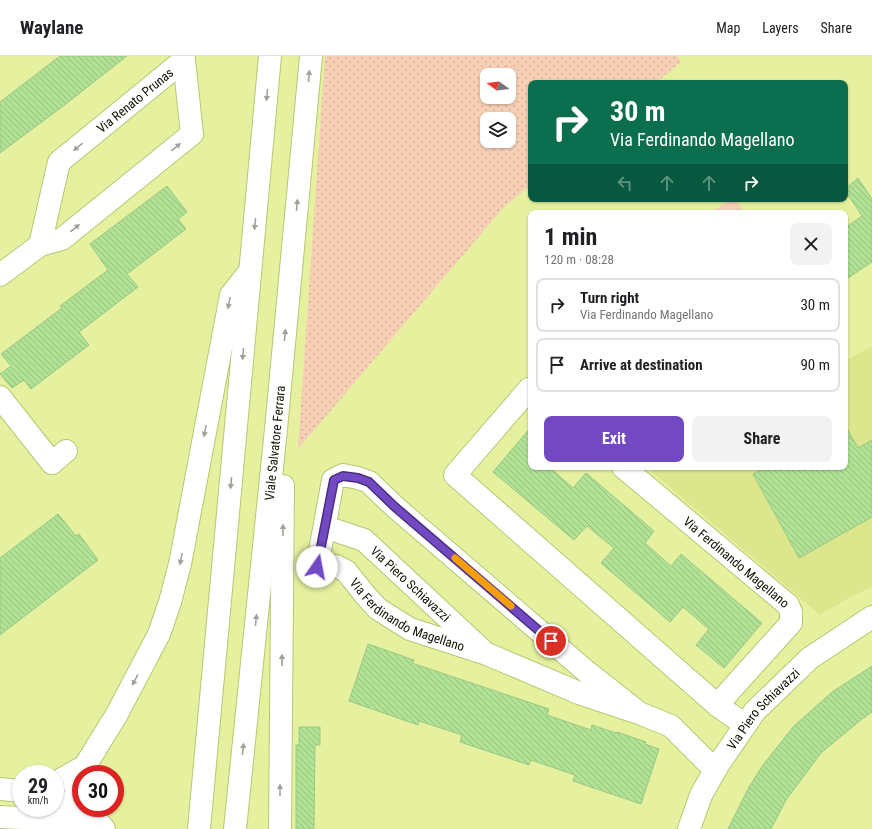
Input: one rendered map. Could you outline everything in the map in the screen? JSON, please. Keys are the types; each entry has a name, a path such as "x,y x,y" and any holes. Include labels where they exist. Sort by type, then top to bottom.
{"main road":[{"path":"199,829 270,56"},
{"name":"Viale Salvatore Ferrara","path":"235,829 276,429 311,56"},
{"name":"Via Renato Prunas","path":"0,275 40,245 62,239 192,134 184,60 59,162 40,245"},
{"path":"87,765 117,714 159,634 170,602 180,564 231,295 250,272"},
{"path":"528,390 455,475 717,705 745,725"},
{"path":"0,397 52,463 66,451"},
{"path":"276,429 283,451 280,829"},
{"name":"Via Ferdinando Magellano","path":"627,470 788,605 792,612 791,622 717,705"},
{"name":"Via Ferdinando Magellano","path":"639,713 587,672 395,507 369,482 358,478 343,476 334,480 317,567 336,566 346,571 366,596 378,608 410,629 486,654 579,693 639,713 671,726 715,770"},
{"name":"Via Piero Schiavazzi","path":"325,527 364,540 486,654"},
{"name":"Via Piero Schiavazzi","path":"689,829 701,795 715,770 755,711 810,658 872,617"},
{"path":"0,790 12,791"},
{"path":"64,803 73,806 81,822"},
{"path":"0,817 33,818 67,823 99,823 104,829"}],"shaded area":[{"path":"325,56 677,56 681,62 660,80 528,80 528,187 504,207 298,449"},
{"path":"726,202 737,202 743,210 714,210"},
{"path":"872,346 872,587 854,595 820,615 651,471 848,470 848,359"}],"building":[{"path":"60,56 127,56 0,153 0,102"},
{"path":"858,178 872,199 872,262 848,278 848,226 862,216 848,195 848,186"},
{"path":"167,186 187,212 178,219 186,229 127,274 138,287 79,332 89,345 31,389 24,380 12,388 0,374 11,366 1,354 62,308 60,306 108,270 90,244"},
{"path":"848,430 858,448 872,440 872,517 799,558 753,474 760,470 848,470"},
{"path":"528,431 528,470 552,470 573,488 586,473 654,531 645,543 671,566 681,554 762,623 724,668 696,645 709,629 683,607 670,622 601,563 614,548 587,526 574,540 493,472"},
{"path":"58,514 76,536 79,534 98,560 0,635 0,558"},
{"path":"368,644 414,660 412,663 549,709 547,715 591,730 592,725 616,733 617,732 646,742 645,744 659,749 641,804 573,781 575,775 531,760 529,765 460,742 462,735 419,721 418,725 349,701"},
{"path":"872,666 872,712 821,753 786,800 771,829 728,829 749,787 763,765 794,726 832,692"},
{"path":"299,727 320,727 320,745 315,745 314,829 296,829 296,745 299,745"}],"slow traffic":[{"path":"455,558 511,606"}],"route":[{"path":"317,567 334,480 343,476 358,478 369,482 395,507 551,641"}]}
